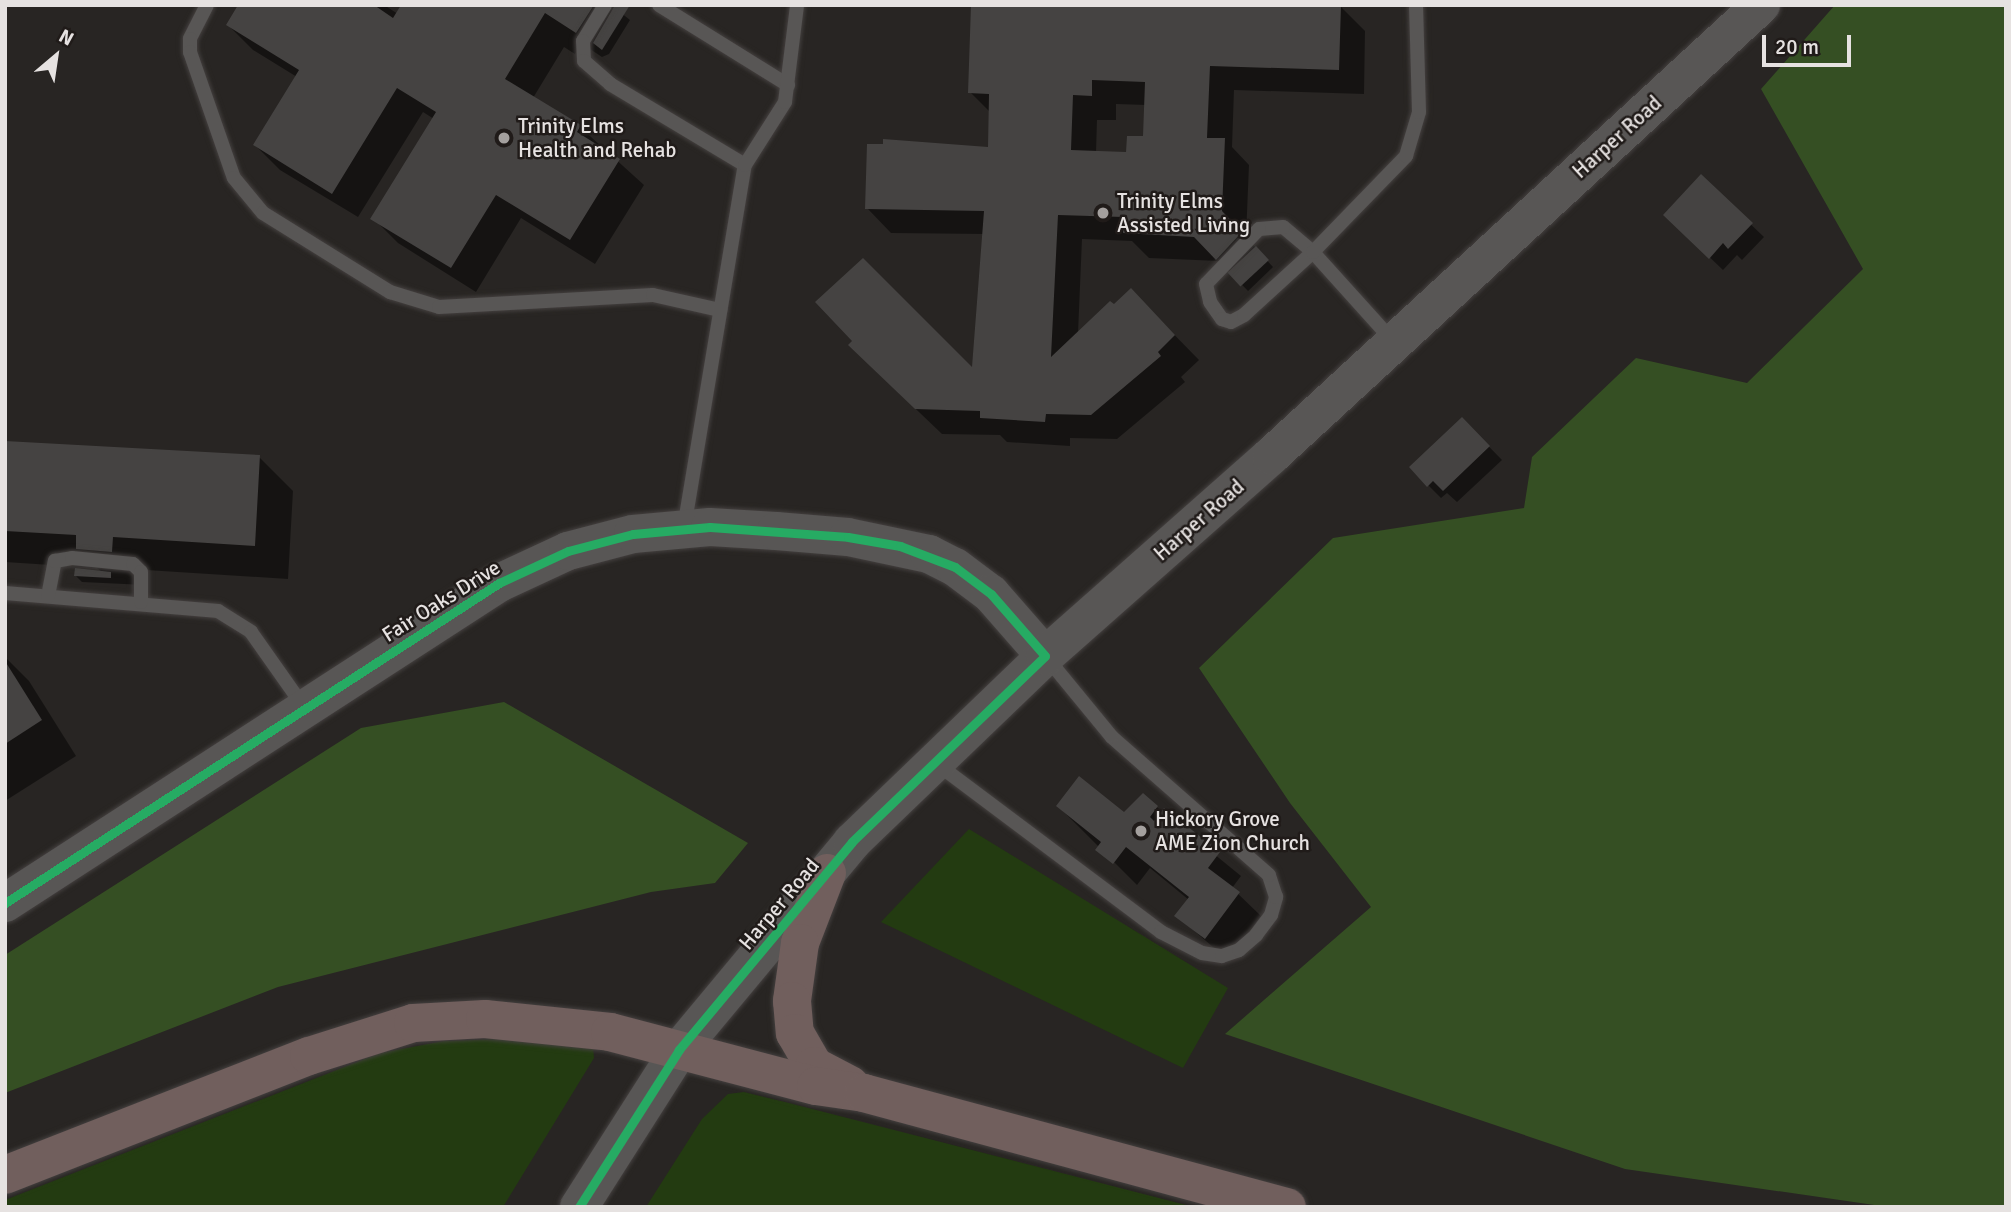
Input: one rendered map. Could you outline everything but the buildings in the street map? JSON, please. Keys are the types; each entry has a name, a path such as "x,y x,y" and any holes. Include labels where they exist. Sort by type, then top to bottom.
{"highway":[{"path":"827,873 800,943 792,1001 795,1033 814,1066 864,1093"},
{"path":"5,1175 309,1056 413,1023 485,1019 539,1021 610,1032 864,1093 1287,1207"}],"main road":[{"name":"Harper Road","path":"579,1207 679,1050 827,873 934,761 1045,656 1394,342 1761,5"},
{"name":"Fair Oaks Drive","path":"5,903 499,583 556,556 633,534 684,529 848,537 929,554 955,567 991,594 1045,656"}],"lane":[{"path":"207,5 191,38 194,66 226,159 247,197 263,213 407,301 439,307 653,295 720,310"},
{"path":"605,5 583,41 584,61 610,84 745,164"},
{"path":"659,5 788,85"},
{"path":"684,529 745,164 775,123 788,85 797,5"},
{"path":"1394,342 1313,252 1283,227 1259,229 1209,278 1206,293 1209,302 1222,319 1231,322 1244,315 1313,252 1406,156 1419,111 1416,5"},
{"path":"48,596 52,568 64,558 133,564 141,572 141,602"},
{"path":"5,593 201,607 232,616 251,632 304,707"},
{"path":"934,761 1161,932 1202,953 1222,956 1239,950 1256,935 1271,915 1276,897 1269,875 1111,736 1045,656"}],"green space":[{"path":"1835,5 2006,5 2006,1207 1888,1207 1625,1169 1225,1034 1371,907 1290,803 1199,668 1333,538 1524,508 1532,457 1636,358 1747,383 1863,269 1761,89"},
{"path":"504,702 748,843 715,883 651,892 278,987 5,1093 5,955 361,728"},
{"path":"969,829 1228,988 1183,1068 881,922"},
{"path":"504,1039 593,1046 594,1058 503,1207 5,1207 5,1200 380,1053 444,1041"},
{"path":"744,1092 1194,1207 646,1207 702,1119 728,1094"}],"cycle path":[{"path":"5,903 499,583 568,551 633,534 710,527 848,537 900,546 955,567 991,594 1045,656 852,842 679,1050 579,1207"}],"place":[{"name":"Trinity Elms Health and Rehab","path":"504,138"},
{"name":"Trinity Elms Assisted Living","path":"1103,213"},
{"name":"Hickory Grove AME Zion Church","path":"1141,831"}]}
